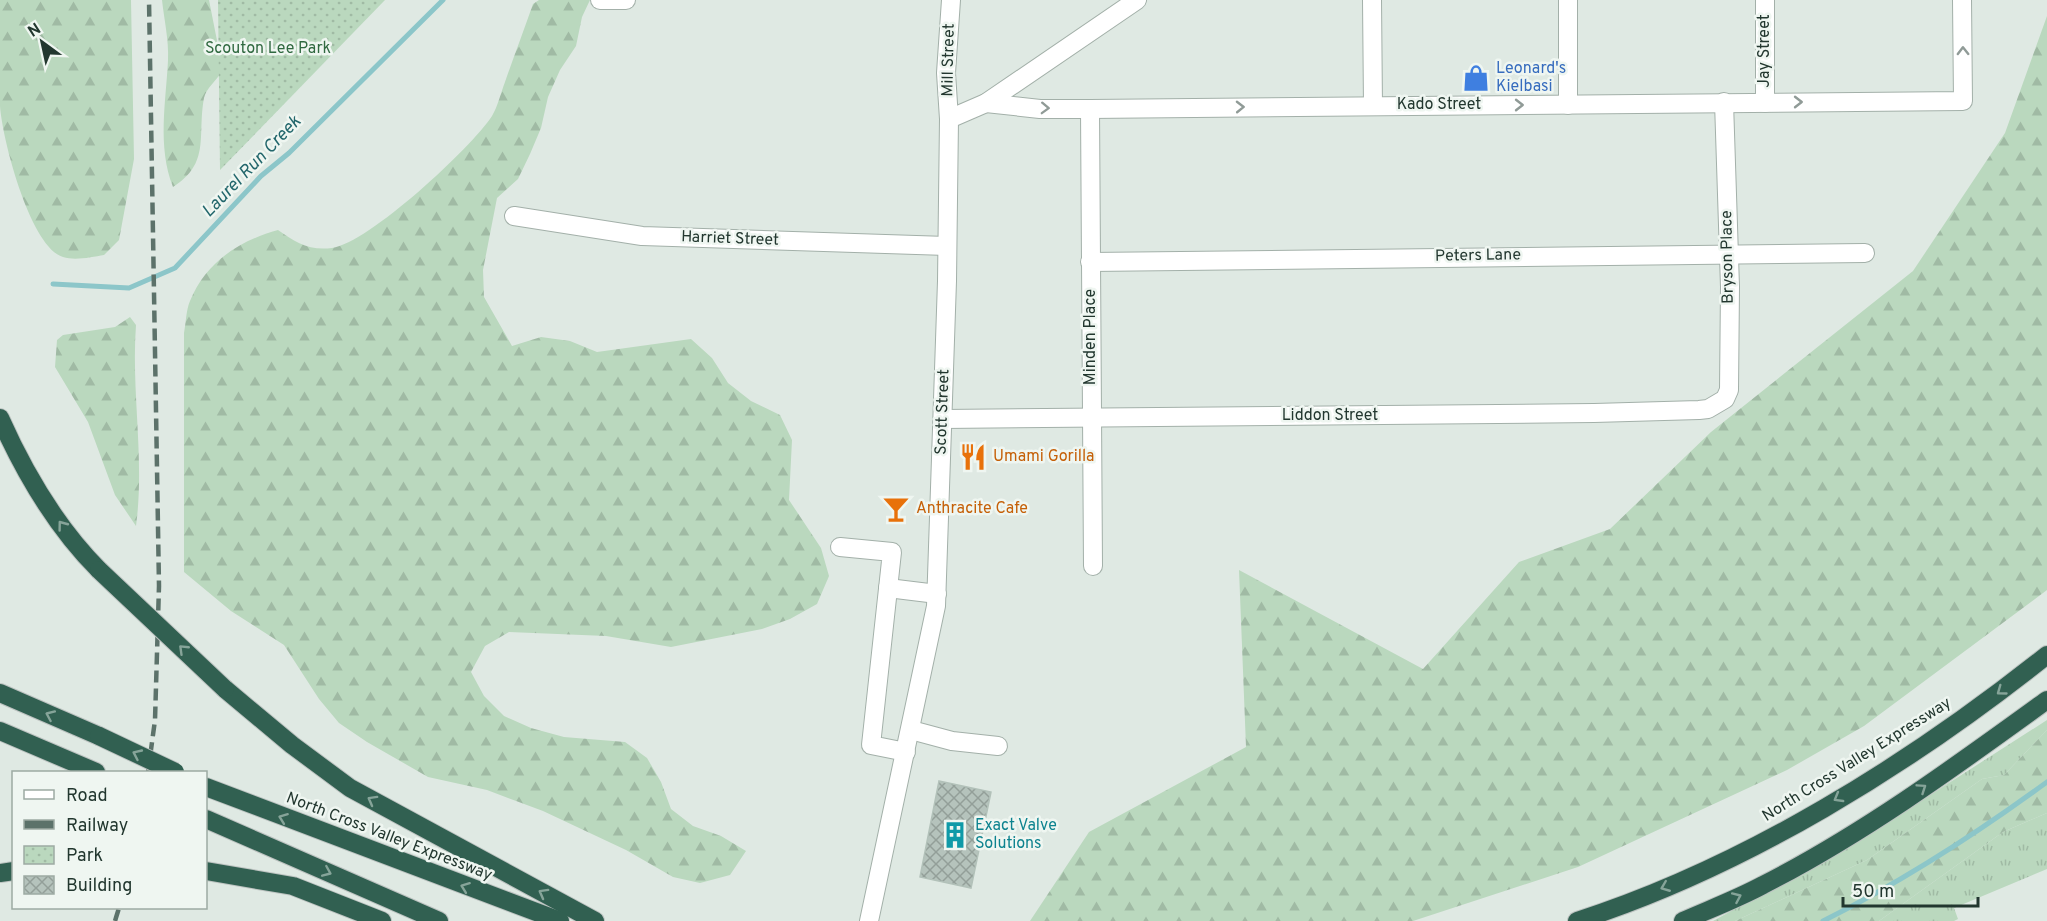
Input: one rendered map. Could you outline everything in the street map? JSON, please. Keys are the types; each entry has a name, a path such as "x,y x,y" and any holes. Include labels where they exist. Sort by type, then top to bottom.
{"highway":[{"path":"0,418 43,500 83,553 225,689 292,745 350,788 595,921"},
{"name":"North Cross Valley Expressway","path":"1577,921 1692,876 1766,840 1923,745 2004,689 2047,655"},
{"path":"0,693 173,771"},
{"path":"1683,921 1762,886 1852,835 1984,746 2047,700"},
{"path":"0,730 89,769"},
{"name":"North Cross Valley Expressway","path":"207,787 560,921"},
{"path":"211,822 439,921"},
{"path":"207,871 293,886 382,921"}],"street":[{"path":"600,0 626,0"},
{"name":"Mill Street","path":"949,119 946,73 951,0"},
{"path":"949,119 986,103 1137,0"},
{"path":"1372,0 1372,106"},
{"path":"1568,0 1568,105"},
{"name":"Jay Street","path":"1765,0 1765,103"},
{"name":"Kado Street","path":"986,103 1040,109 1090,109 1963,101 1962,0"},
{"name":"Bryson Place","path":"1716,405 1725,399 1729,390 1724,102"},
{"name":"Minden Place","path":"1090,109 1093,566"},
{"name":"Scott Street","path":"869,921 927,656 937,594 949,119"},
{"name":"Harriet Street","path":"514,216 642,236 947,246"},
{"name":"Peters Lane","path":"1090,262 1865,253"},
{"name":"Liddon Street","path":"943,419 1594,413 1699,410 1716,405"},
{"path":"840,547 892,552 871,745 906,752"},
{"path":"888,588 937,594"},
{"path":"910,730 952,741 998,746"}],"green space":[{"path":"0,0 131,0 134,159 119,240 104,255 78,259 63,257 51,249 29,213 12,165 2,121"},
{"path":"162,0 209,0 223,71 204,98 198,158 185,178 173,187 165,156 164,140 168,52"},
{"name":"Scouton Lee Park","path":"218,0 385,0 220,170"},
{"path":"539,0 590,0 582,17 576,46 560,70 548,97 541,128 530,154 518,179 497,198 483,270 484,297 512,346 541,337 570,341 597,352 691,339 712,358 728,383 751,401 780,415 792,440 789,500 821,548 829,576 817,604 790,619 762,629 671,647 606,636 509,632 485,646 471,672 484,696 504,716 531,728 564,737 625,742 647,758 661,782 671,809 693,826 721,836 746,851 730,875 700,883 673,877 626,850 543,811 487,790 428,777 367,742 339,723 319,699 284,645 231,611 184,572 184,333 187,312 197,287 205,275 225,255 250,240 278,230 303,245 324,249 332,248 349,242 370,230 418,192 481,131 492,116 533,4"},
{"path":"2047,16 2047,590 1864,726 1787,770 1578,867 1413,921 1030,921 1089,832 1246,747 1239,570 1423,669 1519,562 1610,529 1711,432 1913,271 2005,133"},
{"path":"130,317 136,325 135,375 139,476 136,526 115,495 88,422 55,367 57,340 63,335 115,327"},
{"path":"2047,720 2047,730 2004,775 1982,779 1867,860 1735,921 1713,921 1860,840"},
{"path":"2047,730 2047,813 2003,832 1879,921 1735,921 1867,860 1982,779 2004,775"},
{"path":"2047,813 2047,869 1954,908 1958,919 1954,921 1879,921 2003,832"}],"building":[{"name":"Exact Valve Solutions","path":"939,781 991,792 971,888 920,877"}],"waterway":[{"name":"Laurel Run Creek","path":"53,284 129,288 175,268 261,176 289,153 443,0"},
{"path":"1823,921 1938,856 2047,782"}],"railway":[{"path":"148,771 155,720 159,586 149,0"},
{"path":"115,921 119,909"}],"place":[{"name":"Leonard's Kielbasi","path":"1476,78"},
{"name":"Umami Gorilla","path":"973,457"},
{"name":"Anthracite Cafe","path":"896,509"},
{"name":"Exact Valve Solutions","path":"955,835"}]}
